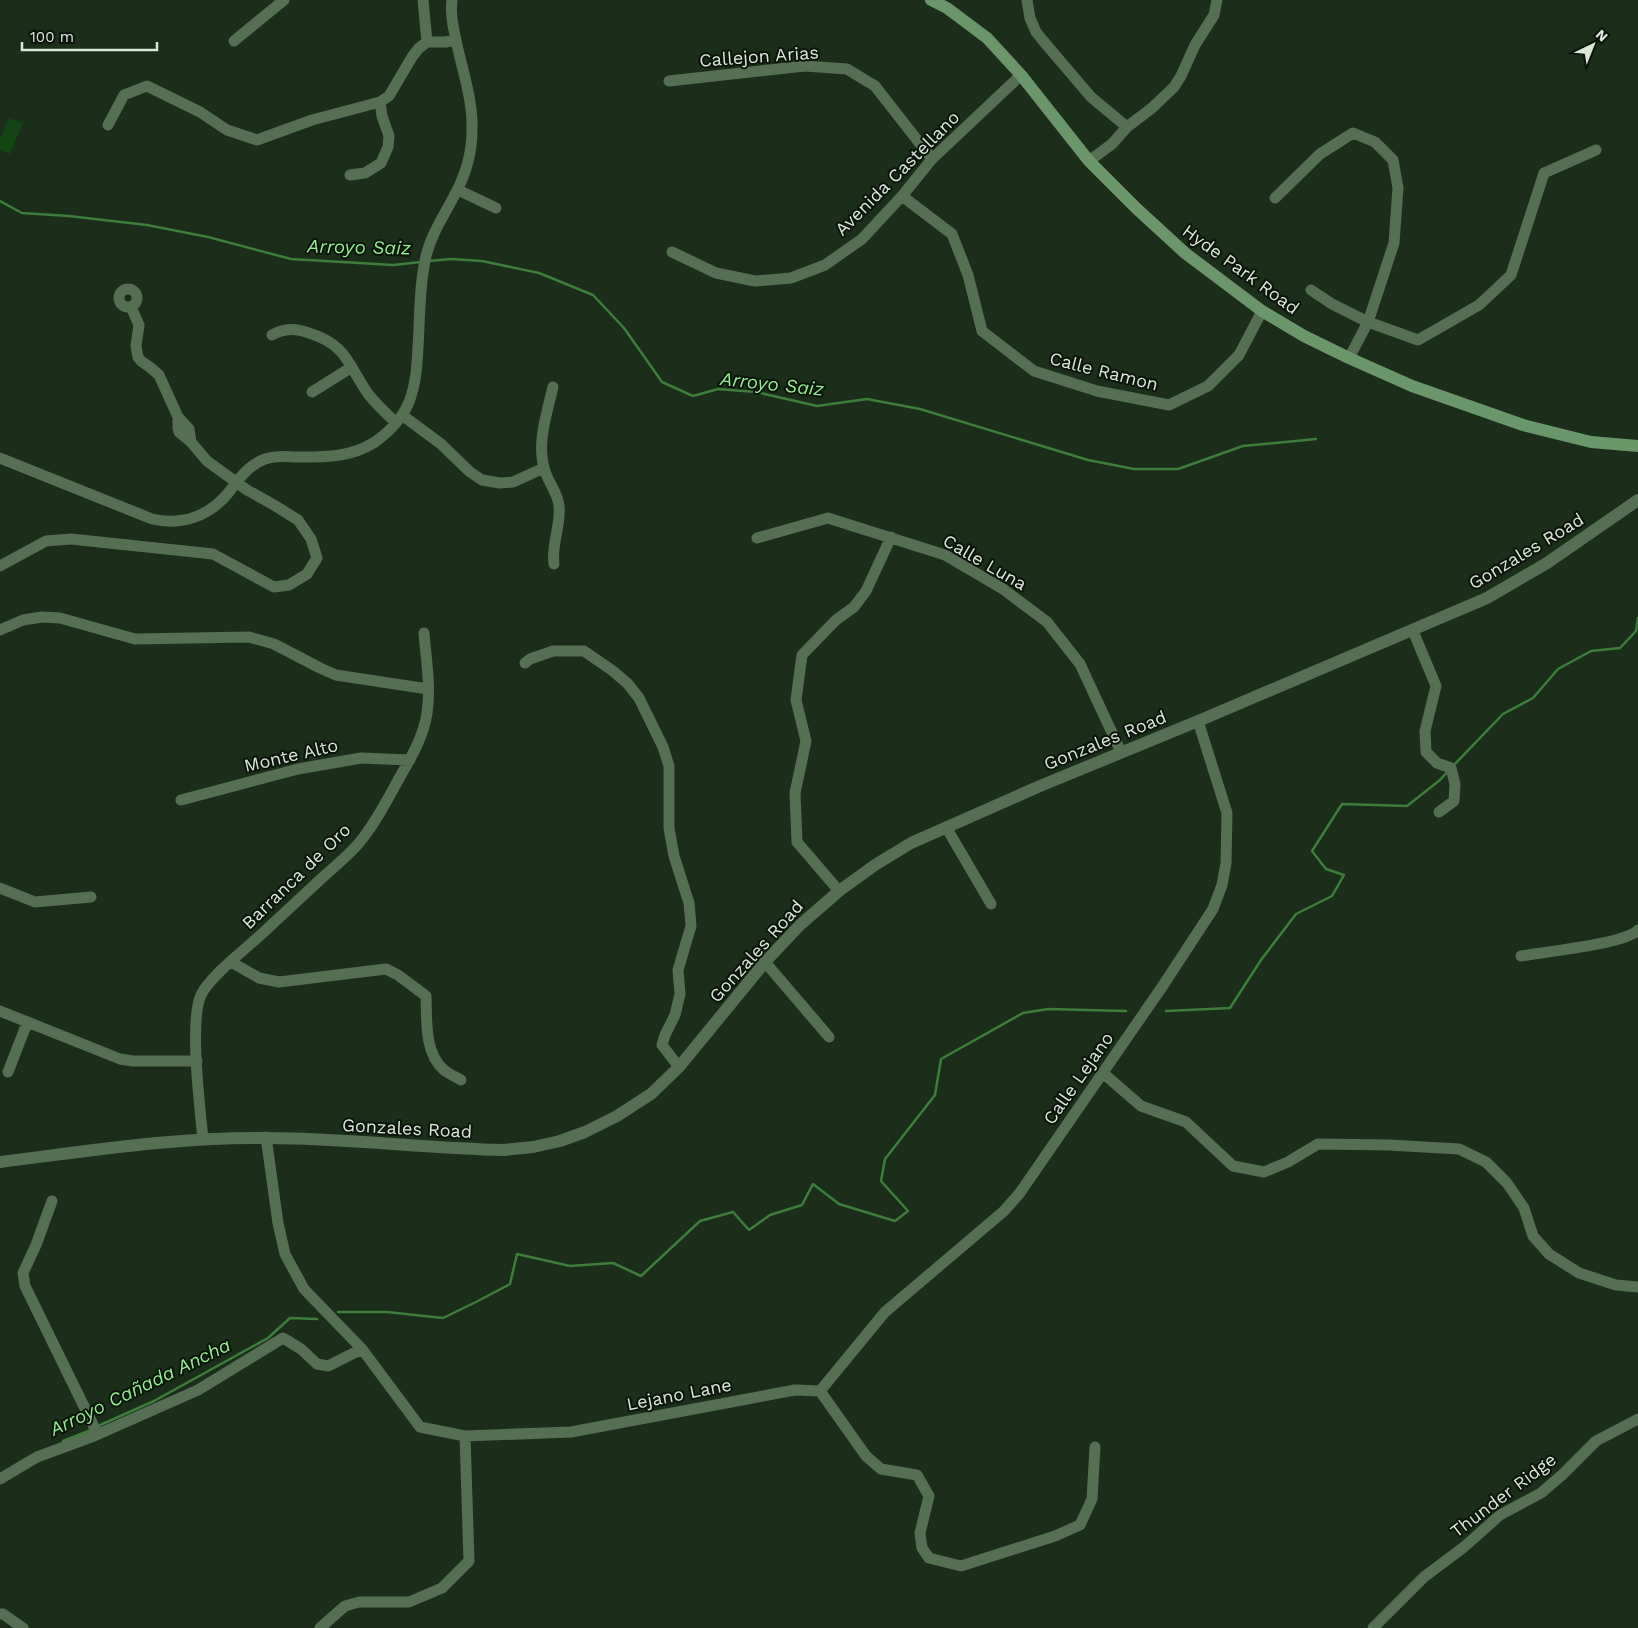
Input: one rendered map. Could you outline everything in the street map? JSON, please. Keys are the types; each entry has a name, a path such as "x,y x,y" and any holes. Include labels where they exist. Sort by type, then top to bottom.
{"main road":[{"name":"Hyde Park Road","path":"932,0 947,8 986,38 1021,75 1089,161 1136,208 1185,254 1262,311 1304,336 1412,386 1523,426 1591,442 1638,446"}],"street":[{"path":"234,41 284,0"},
{"path":"423,0 427,42"},
{"path":"0,472 4,460 143,516 161,521 179,521 202,515 220,502 236,482 253,466 266,459 282,456 330,457 357,451 374,442 399,419 409,402 415,381 422,279 426,255 434,233 458,190 468,159 472,129 470,104 451,13 452,0"},
{"path":"1027,0 1030,18 1036,32 1091,97 1127,127"},
{"path":"1089,161 1112,144 1127,127 1152,108 1178,82 1195,45 1214,15 1217,0"},
{"path":"108,125 124,95 147,86 200,112 227,130 257,140 312,120 380,102 389,96 415,52 427,42 456,40"},
{"name":"Callejon Arias","path":"669,81 805,66 847,69 875,86 932,160"},
{"name":"Avenida Castellano","path":"672,252 716,273 755,281 792,278 825,265 862,239 932,160 1021,75"},
{"path":"350,175 365,173 381,163 388,147 389,136 380,102"},
{"path":"1275,198 1320,154 1353,133 1375,142 1393,160 1398,188 1394,243 1368,322 1349,358"},
{"path":"1311,290 1332,304 1368,322 1418,340 1479,305 1511,275 1544,173 1596,150"},
{"path":"458,190 496,208"},
{"name":"Calle Ramon","path":"902,196 952,234 968,275 982,331 1034,371 1097,391 1169,405 1208,386 1239,356 1262,311"},
{"path":"0,566 46,541 71,539 213,554 274,587 289,586 307,574 317,558 311,539 298,520 206,461 191,442 189,429 178,417 159,376 138,357 136,346 139,325 131,307"},
{"path":"272,335 287,329 294,329 317,336 336,346 346,357 369,395 399,419 441,444 476,477 487,482 513,482 544,468"},
{"path":"312,392 352,367"},
{"path":"553,387 543,436 542,459 559,504 559,517 553,551 554,564"},
{"name":"Gonzales Road","path":"0,1162 148,1143 203,1139 266,1138 504,1150 533,1147 560,1141 585,1132 617,1116 650,1094 679,1067 765,962 800,925 839,891 875,865 911,843 1121,752 1413,631 1487,598 1548,563 1638,500"},
{"name":"Calle Luna","path":"757,538 828,518 945,555 1003,589 1047,622 1080,664 1121,752"},
{"path":"839,891 797,842 795,793 806,741 796,700 802,655 836,620 854,607 866,591 891,537"},
{"path":"0,630 23,620 42,617 60,618 135,639 249,637 274,644 336,675 428,689"},
{"path":"1413,631 1436,686 1425,731 1426,752 1437,763 1451,768 1455,784 1454,801 1439,812"},
{"name":"Barranca de Oro","path":"203,1139 197,1060 197,1006 208,985 358,844 376,820 410,760 423,732 427,712 428,689 424,633"},
{"path":"525,663 530,658 553,651 584,651 628,684 639,698 663,748 669,766 669,828 674,856 689,902 691,926 678,970 680,994 675,1015 664,1035 662,1045 679,1067"},
{"name":"Calle Lejano","path":"820,1391 885,1312 1004,1211 1038,1167 1213,909 1222,885 1226,864 1227,813 1198,721"},
{"name":"Monte Alto","path":"181,800 307,767 361,758 410,760"},
{"path":"946,827 992,904"},
{"path":"0,888 35,902 91,897"},
{"path":"1521,956 1618,940 1634,934 1638,930"},
{"path":"231,962 259,978 279,982 386,969 398,975 426,996 427,1029 432,1053 444,1070 461,1080"},
{"path":"765,962 829,1037"},
{"path":"0,1011 120,1059 133,1061 197,1060"},
{"path":"8,1072 27,1023"},
{"path":"1103,1073 1141,1106 1186,1122 1233,1166 1264,1172 1288,1162 1318,1144 1389,1145 1459,1149 1486,1162 1507,1183 1524,1208 1533,1236 1549,1254 1579,1273 1616,1285 1638,1288"},
{"name":"Lejano Lane","path":"266,1138 276,1214 285,1254 304,1289 362,1349 420,1427 465,1436 571,1432 794,1390 820,1391"},
{"path":"52,1201 36,1245 23,1273 25,1286 95,1428"},
{"path":"0,1479 37,1458 94,1436 198,1390 283,1338 301,1349 317,1364 328,1366 362,1349"},
{"path":"820,1391 866,1456 881,1469 917,1475 929,1496 920,1532 922,1548 929,1558 961,1566 1055,1536 1080,1525 1092,1499 1096,1447"},
{"name":"Thunder Ridge","path":"1373,1628 1424,1576 1464,1547 1500,1515 1541,1493 1596,1441 1638,1419"},
{"path":"320,1628 345,1606 359,1602 408,1602 442,1588 469,1561 465,1436"},
{"path":"0,1614 3,1614 23,1628"}],"green space":[{"path":"9,118 23,123 10,154 0,149 0,139"}],"waterway":[{"name":"Arroyo Saiz","path":"0,201 22,213 69,216 147,225 208,237 291,259 393,265 421,262"},
{"name":"Arroyo Saiz","path":"429,261 451,259 482,261 539,273 593,295 624,328 662,382 693,396 718,389 756,392 817,406 867,399 920,409 1088,460 1134,469 1178,469 1243,446 1316,439"},
{"name":"Arroyo Cañada Ancha","path":"1453,766 1503,714 1533,698 1558,669 1591,651 1620,648 1636,631 1638,618"},
{"name":"Arroyo Cañada Ancha","path":"1166,1011 1230,1008 1261,960 1296,914 1332,896 1344,875 1326,869 1312,851 1342,804 1407,806 1440,780 1449,770"},
{"name":"Arroyo Cañada Ancha","path":"338,1312 387,1312 443,1318 510,1284 517,1254 570,1266 613,1263 641,1276 700,1221 733,1212 749,1230 770,1215 802,1205 813,1184 839,1204 895,1221 908,1211 881,1181 885,1159 935,1095 941,1059 1023,1013 1048,1009 1126,1011"},
{"name":"Arroyo Cañada Ancha","path":"98,1426 154,1401 268,1338 290,1318 317,1319"},
{"name":"Arroyo Cañada Ancha","path":"63,1441 91,1430"}]}
